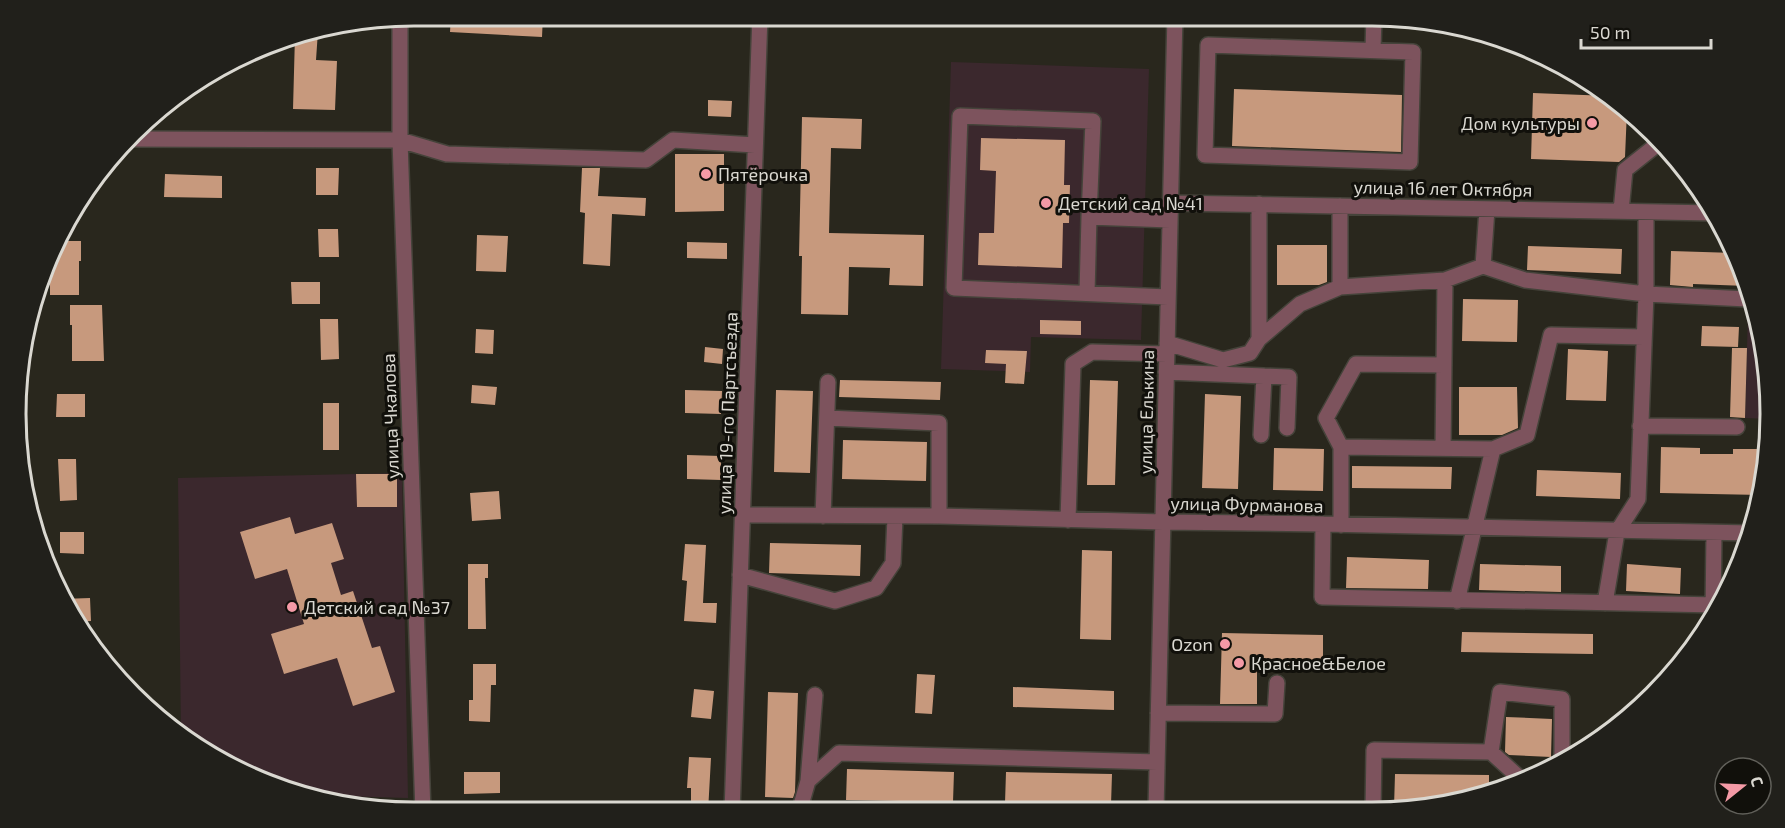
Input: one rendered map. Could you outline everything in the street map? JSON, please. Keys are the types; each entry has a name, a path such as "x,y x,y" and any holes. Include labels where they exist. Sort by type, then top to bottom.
{"street":[{"name":"улица Чкалова","path":"400,26 400,140 423,802"},
{"name":"улица 19-го Партсъезда","path":"732,802 759,26"},
{"name":"улица Елькина","path":"1156,802 1175,26"},
{"path":"1373,51 1374,26"},
{"path":"1208,45 1373,51 1413,52 1410,162 1205,155 1208,45"},
{"path":"1087,293 1093,121 960,116 954,288 1168,297"},
{"path":"139,139 400,140 447,154 646,160 673,140 754,145"},
{"path":"1621,211 1625,170 1653,147"},
{"name":"улица 16 лет Октября","path":"1171,202 1703,213"},
{"path":"1259,204 1259,339"},
{"path":"1340,206 1340,287"},
{"path":"1483,266 1487,209"},
{"path":"1605,603 1617,532 1638,499 1646,294 1646,212"},
{"path":"1089,217 1170,220"},
{"path":"1068,520 1073,364 1092,352 1167,349 1223,360 1250,353 1259,339 1300,304 1340,287 1445,280 1483,266 1525,280 1646,294 1742,299"},
{"path":"1443,448 1445,280"},
{"path":"1341,447 1493,449 1527,435 1551,335 1644,337"},
{"path":"1341,525 1341,447 1326,418 1356,364 1444,365"},
{"path":"1166,372 1289,377 1287,428"},
{"path":"1261,435 1264,376"},
{"path":"823,516 828,382"},
{"path":"827,418 939,423 939,516"},
{"path":"1640,426 1737,427"},
{"path":"1457,601 1493,449"},
{"name":"улица Фурманова","path":"743,515 939,516 1741,533"},
{"path":"740,576 835,601 876,588 893,563 895,517"},
{"path":"1323,524 1322,597 1605,603 1707,608"},
{"path":"1714,533 1714,595"},
{"path":"1158,713 1275,714 1278,683"},
{"path":"1491,752 1500,692 1562,699 1562,752"},
{"path":"803,802 808,781 814,695"},
{"path":"1373,802 1374,750 1491,752 1516,775"},
{"path":"808,781 839,753 1157,762"}],"shaded area":[{"name":"Детский сад №41","path":"951,62 1149,69 1141,340 1031,337 1030,372 941,369"},
{"path":"1748,320 1756,363 1760,414 1760,419 1745,418"},
{"name":"Детский сад №37","path":"402,473 408,798 345,796 289,782 242,762 181,725 178,478"}],"building":[{"path":"450,26 542,26 542,37 450,32"},
{"path":"318,38 316,60 337,61 335,110 293,109 295,44"},
{"path":"1234,89 1402,95 1401,152 1232,146"},
{"path":"1533,93 1593,95 1627,122 1625,157 1619,162 1531,159"},
{"path":"708,100 732,101 731,117 708,116"},
{"path":"802,117 862,119 861,149 831,148 829,233 924,235 923,286 889,285 890,268 849,267 848,315 801,314 802,256 799,256"},
{"path":"981,138 1065,140 1064,185 1070,185 1069,223 1063,223 1062,268 978,265 979,233 994,233 996,171 980,170"},
{"path":"675,154 724,154 724,211 675,212"},
{"path":"316,168 339,168 338,195 316,195"},
{"path":"582,168 600,168 598,196 646,198 645,216 612,214 610,266 583,264 585,213 580,212"},
{"path":"165,174 222,176 222,198 164,197"},
{"path":"318,229 338,229 339,257 319,257"},
{"path":"477,235 508,236 506,272 476,271"},
{"path":"67,241 81,241 79,295 50,295 50,278"},
{"path":"687,242 727,243 727,259 687,258"},
{"path":"1277,245 1327,245 1327,282 1319,285 1277,285"},
{"path":"1528,246 1622,249 1621,274 1527,270"},
{"path":"1671,251 1724,253 1738,286 1693,284 1693,287 1670,285"},
{"path":"291,282 320,282 320,304 292,304"},
{"path":"1463,299 1518,300 1517,342 1462,341"},
{"path":"70,305 102,305 104,361 72,361"},
{"path":"320,319 338,319 339,359 321,360"},
{"path":"1040,320 1081,321 1081,335 1040,334"},
{"path":"1702,326 1739,327 1738,347 1701,346"},
{"path":"476,329 494,330 493,354 475,353"},
{"path":"705,347 723,349 722,364 704,362"},
{"path":"1732,348 1747,348 1745,418 1730,417"},
{"path":"1568,349 1608,351 1606,401 1566,400"},
{"path":"986,350 1027,351 1024,384 1005,383 1006,364 985,363"},
{"path":"840,380 941,382 940,400 839,397"},
{"path":"1090,380 1118,381 1115,485 1087,485"},
{"path":"472,385 497,387 495,405 471,403"},
{"path":"1459,387 1517,387 1518,428 1502,435 1459,435"},
{"path":"685,390 722,391 721,414 685,413"},
{"path":"776,390 813,391 810,473 774,472"},
{"path":"57,394 85,394 85,417 56,417"},
{"path":"1205,394 1241,396 1238,489 1202,488"},
{"path":"323,403 339,403 339,450 323,450"},
{"path":"843,440 927,442 926,481 842,479"},
{"path":"1661,447 1700,448 1700,454 1733,454 1733,449 1758,449 1751,495 1660,493"},
{"path":"1274,448 1324,449 1323,491 1273,490"},
{"path":"687,455 721,456 721,480 687,479"},
{"path":"58,459 76,459 77,500 60,501"},
{"path":"1352,466 1452,467 1451,489 1352,488"},
{"path":"1537,470 1621,473 1620,499 1536,496"},
{"path":"356,474 397,474 397,507 357,507"},
{"path":"499,491 501,519 472,521 470,493"},
{"path":"290,517 295,534 332,523 344,559 331,563 341,595 353,591 372,648 380,646 395,692 353,706 337,658 284,674 271,634 304,624 287,569 255,579 240,532"},
{"path":"60,532 84,532 84,554 60,553"},
{"path":"770,543 861,545 860,576 769,573"},
{"path":"685,544 706,545 703,603 717,603 716,623 684,621 687,581 682,580"},
{"path":"1082,550 1112,551 1111,640 1080,639"},
{"path":"1347,557 1429,560 1428,589 1346,588"},
{"path":"468,564 488,564 488,578 485,578 486,629 468,629"},
{"path":"1480,564 1561,566 1561,592 1479,590"},
{"path":"1627,564 1681,568 1680,594 1626,591"},
{"path":"90,598 91,621 86,621 73,599"},
{"path":"1462,632 1593,634 1593,654 1461,652"},
{"path":"1222,633 1323,635 1323,671 1257,670 1257,704 1220,704"},
{"path":"473,664 496,664 496,685 491,685 490,722 469,721 469,700 473,700"},
{"path":"917,674 935,675 932,714 915,713"},
{"path":"1013,687 1114,691 1114,710 1013,707"},
{"path":"694,689 714,691 711,719 691,717"},
{"path":"768,692 798,693 793,798 765,797"},
{"path":"1506,717 1552,719 1551,757 1509,755 1505,752"},
{"path":"689,757 711,758 709,802 691,802 691,788 687,788"},
{"path":"847,769 954,772 953,802 846,800"},
{"path":"464,772 500,772 500,793 464,794"},
{"path":"1006,772 1112,774 1111,802 1005,802"},
{"path":"1395,774 1489,775 1489,784 1472,789 1447,795 1394,802"}],"place":[{"name":"Дом культуры","path":"1592,123"},
{"name":"Пятёрочка","path":"706,174"},
{"name":"Детский сад №41","path":"1046,203"},
{"name":"Детский сад №37","path":"292,607"},
{"name":"Ozon","path":"1225,644"},
{"name":"Красное&Белое","path":"1239,663"}]}
